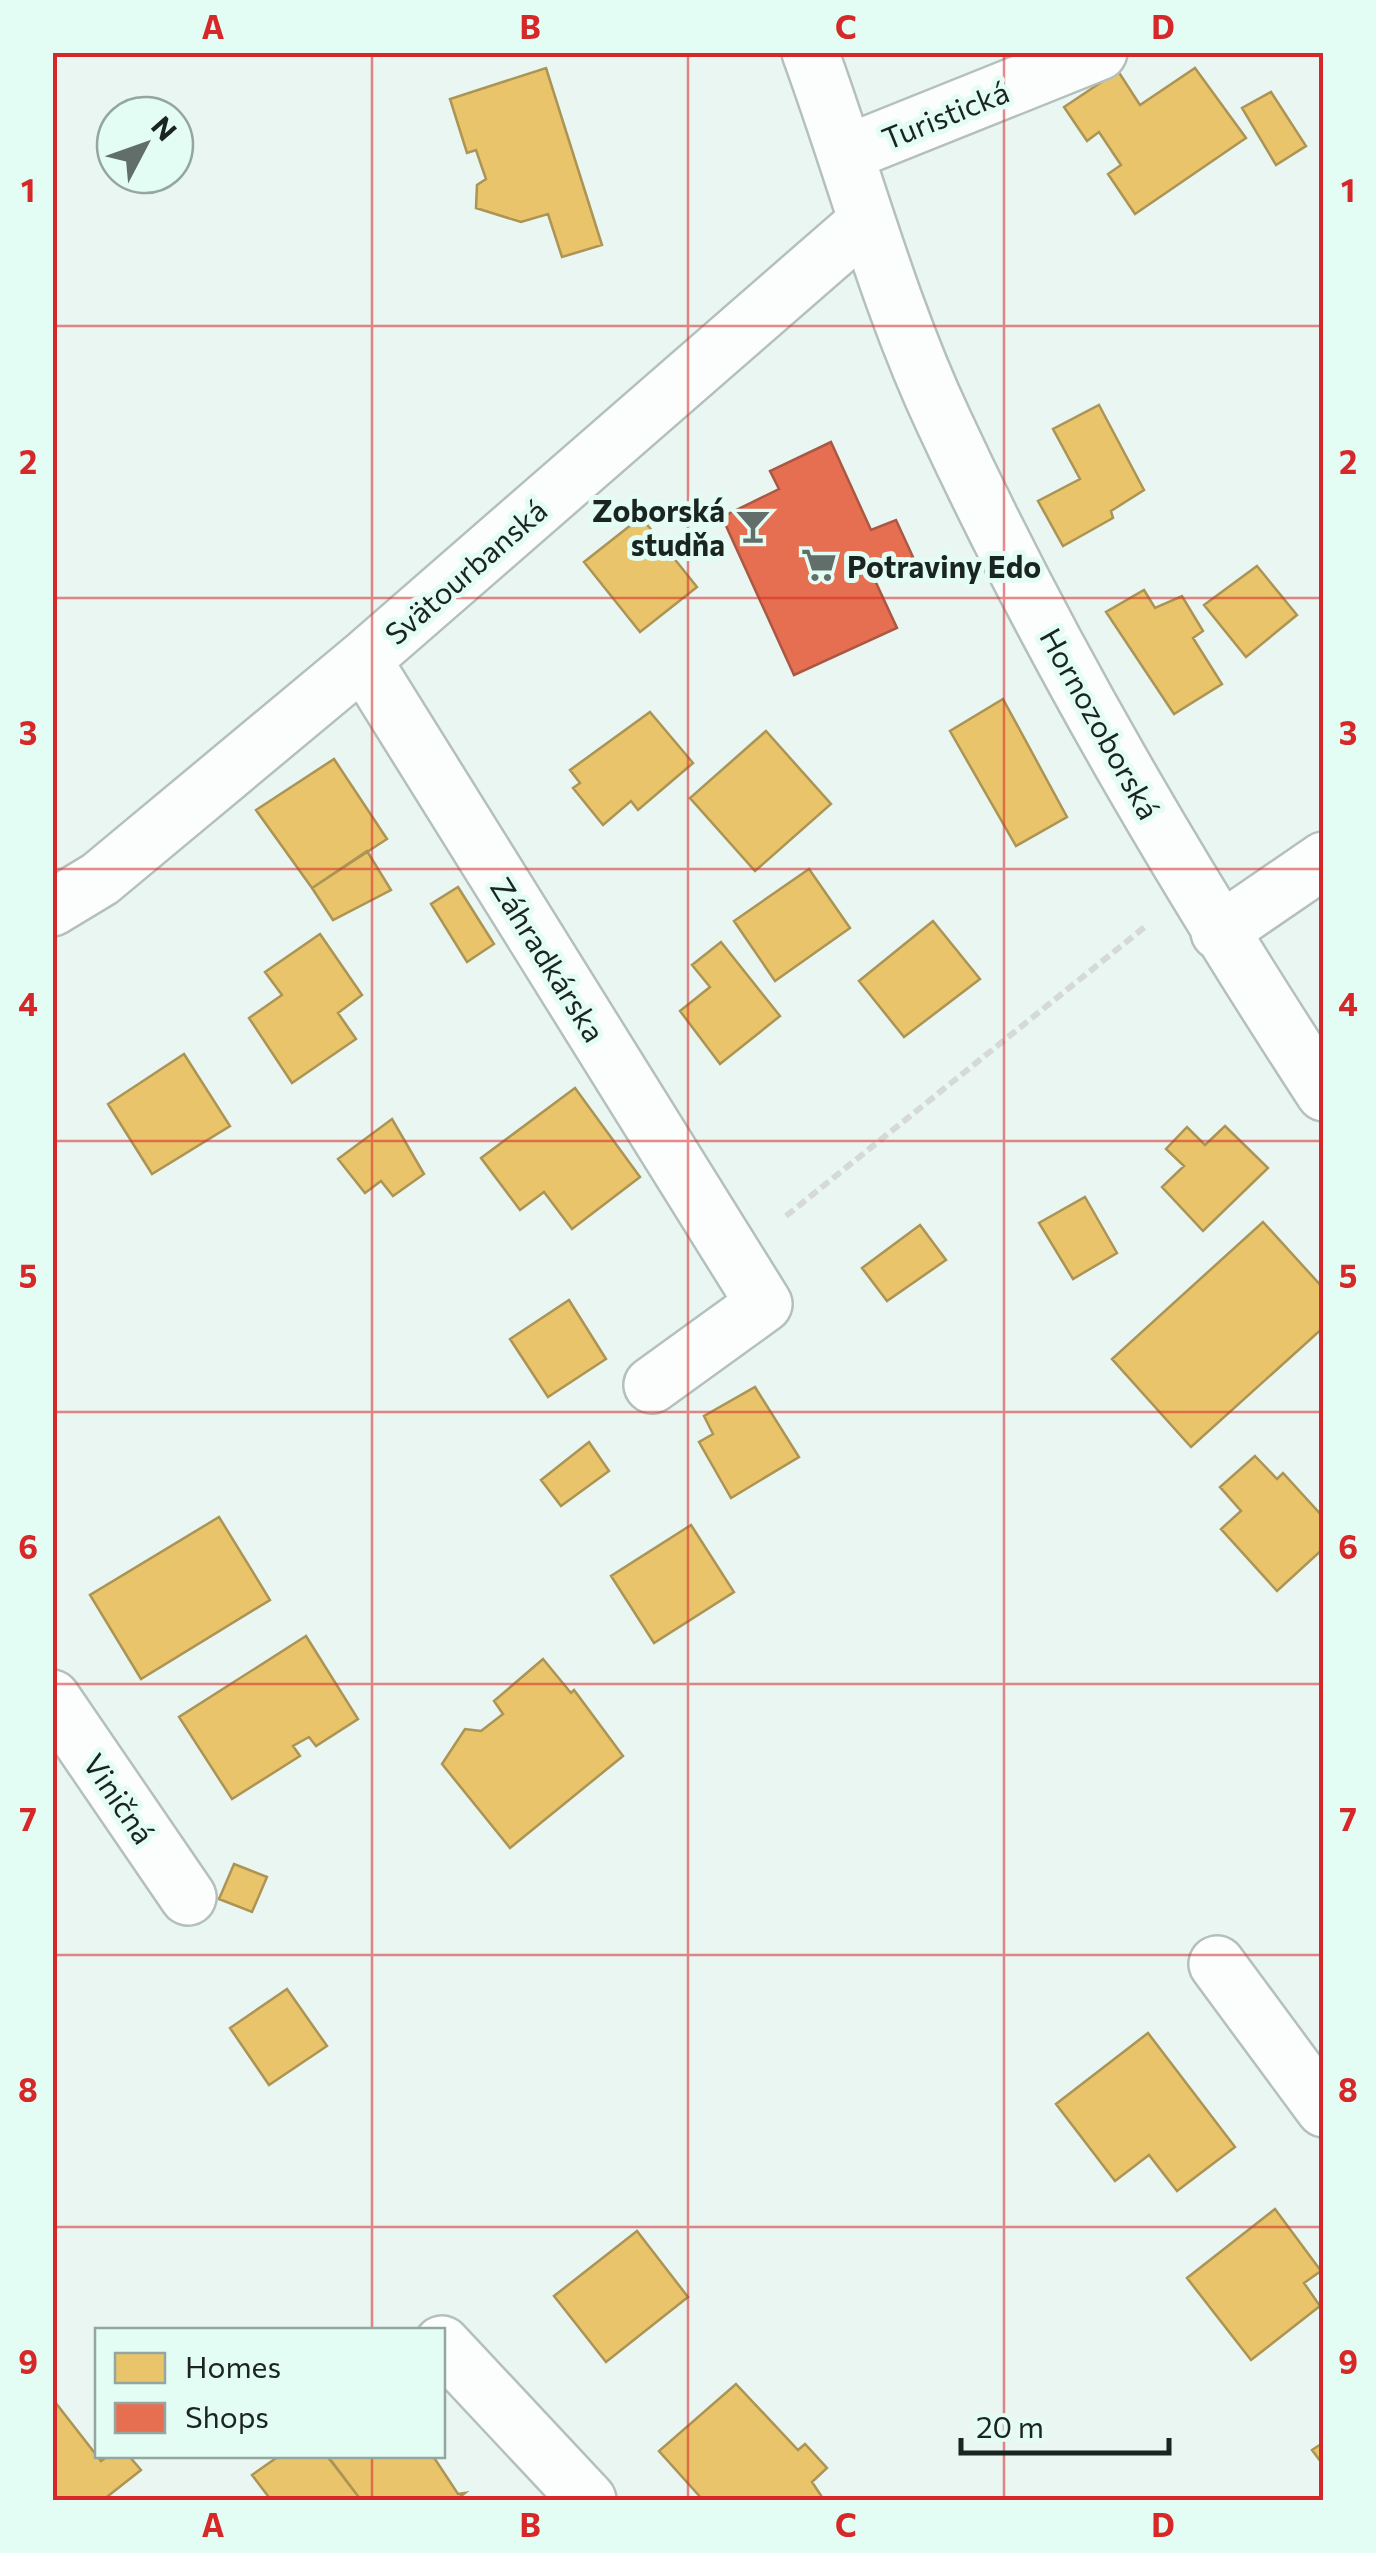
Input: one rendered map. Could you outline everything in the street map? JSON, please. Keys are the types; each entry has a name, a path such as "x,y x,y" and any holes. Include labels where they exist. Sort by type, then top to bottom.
{"street":[{"name":"Hornozoborská","path":"810,52 867,221 942,420 1020,578 1219,932 1324,1094"},
{"name":"Turistická","path":"847,153 1100,52"},
{"name":"Svätourbanská","path":"52,908 100,878 363,660 867,221"},
{"name":"Záhradkárska","path":"363,660 764,1304 652,1385"},
{"path":"1219,932 1324,860"},
{"name":"Viničná","path":"52,1698 188,1897"},
{"path":"1216,1964 1324,2109"},
{"path":"445,2347 588,2500"}],"path":[{"path":"734,1258 1136,934"}],"building: Homes":[{"path":"546,68 602,245 562,257 548,214 521,222 476,208 477,185 486,179 476,150 467,153 450,99"},
{"path":"1195,68 1246,138 1135,214 1108,174 1121,165 1099,132 1087,141 1064,107 1118,71 1140,105"},
{"path":"1271,92 1306,146 1276,165 1242,108"},
{"path":"1099,405 1144,490 1111,511 1113,518 1063,546 1038,501 1080,479 1053,429"},
{"path":"641,517 697,587 640,632 584,562"},
{"path":"1257,566 1297,615 1246,657 1204,605"},
{"path":"1144,590 1155,608 1182,596 1203,631 1193,638 1222,684 1174,714 1106,612"},
{"path":"1003,699 1067,817 1016,846 950,731"},
{"path":"650,712 693,763 638,810 631,801 603,825 573,788 580,783 570,770"},
{"path":"766,731 831,804 755,871 690,798"},
{"path":"334,759 387,839 312,888 256,810"},
{"path":"367,851 391,890 333,920 312,888"},
{"path":"809,869 850,928 775,981 734,921"},
{"path":"458,887 494,944 467,962 431,904"},
{"path":"933,921 980,979 904,1037 859,981"},
{"path":"320,934 362,995 338,1013 356,1039 292,1083 249,1018 282,995 265,972"},
{"path":"721,942 780,1016 720,1064 680,1011 710,987 692,965"},
{"path":"184,1054 230,1126 152,1174 108,1104"},
{"path":"575,1088 640,1177 572,1229 544,1192 520,1210 481,1158"},
{"path":"392,1119 424,1174 393,1196 381,1181 365,1193 338,1159"},
{"path":"1225,1126 1268,1168 1203,1231 1162,1187 1184,1166 1166,1149 1187,1127 1205,1145"},
{"path":"1085,1197 1117,1253 1073,1279 1039,1223"},
{"path":"1263,1222 1324,1289 1324,1327 1191,1447 1112,1359"},
{"path":"920,1225 946,1260 887,1301 862,1268"},
{"path":"569,1300 606,1359 548,1397 510,1339"},
{"path":"755,1387 799,1457 731,1498 699,1442 713,1434 704,1416"},
{"path":"589,1442 609,1471 561,1506 541,1480"},
{"path":"1255,1456 1277,1479 1283,1473 1324,1518 1324,1548 1277,1591 1221,1529 1241,1511 1220,1487"},
{"path":"219,1517 270,1600 141,1679 90,1595"},
{"path":"691,1525 734,1592 654,1643 611,1576"},
{"path":"306,1636 358,1719 316,1746 309,1737 293,1746 300,1756 232,1799 179,1717"},
{"path":"543,1659 571,1693 574,1690 623,1756 510,1848 442,1764 465,1729 481,1731 503,1714 494,1701"},
{"path":"234,1864 267,1877 252,1912 219,1899"},
{"path":"287,1989 327,2046 269,2085 230,2028"},
{"path":"1148,2033 1235,2147 1177,2191 1149,2155 1115,2181 1056,2104"},
{"path":"1275,2209 1321,2271 1304,2283 1320,2306 1251,2360 1187,2278"},
{"path":"637,2231 688,2297 606,2362 554,2296"},
{"path":"736,2384 798,2450 805,2444 827,2468 812,2482 824,2500 703,2500 659,2451"},
{"path":"55,2402 95,2458 131,2458 141,2470 103,2500 52,2500"},
{"path":"1324,2442 1324,2466 1312,2450"},
{"path":"276,2458 329,2458 361,2500 271,2500 252,2475"},
{"path":"434,2458 458,2494 465,2493 456,2500 361,2500 330,2459"}],"building: Shops":[{"name":"Potraviny Edo","path":"831,442 871,530 896,520 913,557 872,574 897,628 794,675 722,517 779,489 770,471"}],"place":[{"name":"Zoborská studňa","path":"753,526"},
{"name":"Potraviny Edo","path":"819,565"}]}
